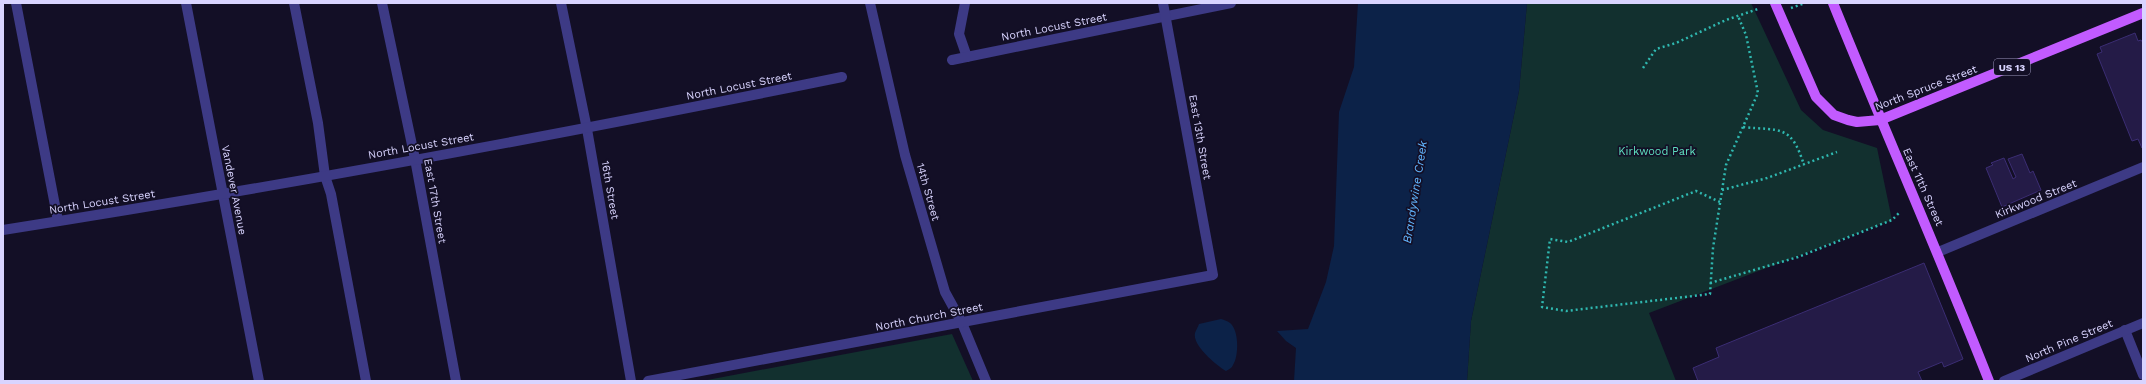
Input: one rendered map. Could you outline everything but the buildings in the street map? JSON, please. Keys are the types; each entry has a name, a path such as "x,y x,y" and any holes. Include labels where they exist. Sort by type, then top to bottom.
{"main road":[{"name":"North Spruce Street","path":"1775,3 1816,97 1834,115 1857,122 1880,120 2143,13"},
{"name":"East 11th Street","path":"1833,3 1880,120 1938,252 1989,381"}],"street":[{"path":"16,3 58,221"},
{"name":"Vandever Avenue","path":"186,3 259,381"},
{"path":"294,3 318,123 325,176 331,194 366,381"},
{"name":"East 17th Street","path":"382,3 415,159 456,381"},
{"name":"16th Street","path":"561,3 587,129 631,381"},
{"name":"14th Street","path":"870,3 905,155 945,292 962,323 986,381"},
{"path":"965,3 959,34 967,57"},
{"name":"East 13th Street","path":"1163,3 1213,275"},
{"name":"North Locust Street","path":"952,60 1231,3"},
{"name":"North Locust Street","path":"3,230 223,195 587,129 842,78"},
{"name":"Kirkwood Street","path":"1938,252 2143,168"},
{"name":"North Church Street","path":"648,381 1213,275"},
{"name":"North Pine Street","path":"2004,381 2143,323"},
{"path":"2125,330 2143,375"}],"path":[{"path":"1790,9 1805,3"},
{"path":"1643,68 1656,49 1676,43 1758,9"},
{"path":"1720,202 1696,191 1568,242 1550,239 1542,307 1566,311 1710,294 1713,248 1726,165 1758,93 1746,35 1738,16"},
{"path":"1742,127 1780,131 1790,136 1797,145 1804,165"},
{"path":"1722,190 1767,178 1837,152"},
{"path":"1710,283 1798,257 1892,220 1899,213"}],"green space":[{"name":"Kirkwood Park","path":"1527,3 1751,3 1801,110 1823,130 1877,148 1892,220 1649,313 1676,381 1467,381 1471,321 1519,91"},
{"path":"952,334 973,381 702,381"}],"water":[{"name":"Brandywine Creek","path":"1358,3 1527,3 1519,91 1471,321 1467,381 1294,381 1296,348 1286,341 1277,331 1308,329 1326,282 1334,246 1339,112 1354,67"},
{"path":"1221,319 1233,326 1237,343 1235,361 1232,367 1226,371 1201,349 1195,338 1195,333 1199,324"}]}
